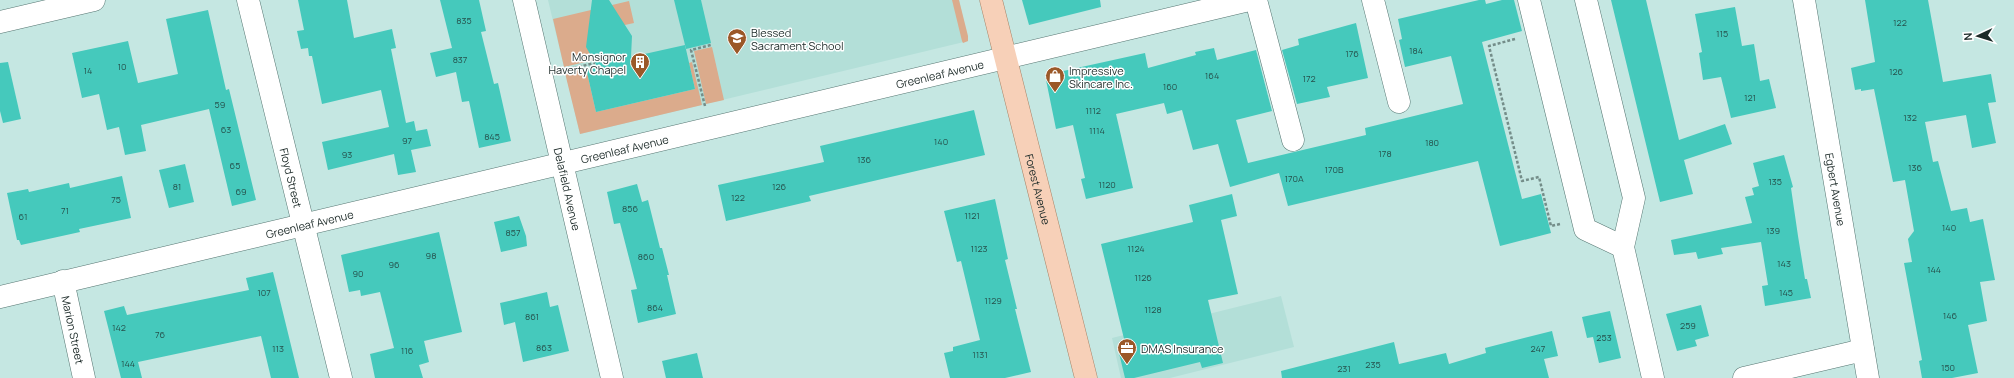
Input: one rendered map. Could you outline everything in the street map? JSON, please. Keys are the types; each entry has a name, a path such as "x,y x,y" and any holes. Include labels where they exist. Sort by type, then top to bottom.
{"main road":[{"name":"Forest Avenue","path":"991,0 1086,378"}],"street":[{"path":"0,22 94,0"},
{"name":"Floyd Street","path":"248,0 341,378"},
{"name":"Delafield Avenue","path":"524,0 612,378"},
{"name":"Greenleaf Avenue","path":"0,297 1250,0"},
{"path":"1256,0 1293,140"},
{"path":"1373,0 1399,102"},
{"path":"1529,0 1585,229 1623,247"},
{"path":"1586,0 1634,198 1623,247 1653,378"},
{"name":"Egbert Avenue","path":"1804,0 1868,378"},
{"name":"Marion Street","path":"63,281 84,378"},
{"path":"1744,378 1863,350"}],"path":[{"path":"1519,38 1489,46 1522,181 1539,177 1551,226 1564,222"},
{"path":"706,109 691,50 711,45"},
{"path":"561,71 595,63"}],"shaded area":[{"name":"Blessed Sacrament School","path":"548,0 959,0 968,41 580,134"},
{"path":"952,0 959,0 968,36 968,41 963,43 962,41"},
{"path":"629,1 634,23 588,33 594,60 564,67 553,19"},
{"path":"712,47 724,100 706,104 694,51"},
{"path":"692,62 702,105 580,134 565,73 586,68 596,112 695,89 689,63"},
{"path":"1281,296 1294,347 1170,378 1121,378 1112,338"}],"building":[{"path":"298,0 347,0 354,38 392,29 396,48 391,49 406,123 414,121 416,131 427,129 431,146 411,150 416,172 398,175 394,154 328,170 322,142 389,127 381,90 322,104 312,56 309,56 308,48 301,49 297,31 304,30"},
{"path":"440,0 479,0 486,31 481,32 494,84 498,83 511,141 479,148 469,101 462,102 456,72 436,77 430,53 452,48"},
{"name":"Monsignor Haverty Chapel","path":"592,0 609,0 632,36 631,57 685,45 695,89 596,112 586,68 597,66 586,47"},
{"path":"674,0 701,0 711,43 686,49"},
{"path":"1022,0 1100,0 1101,7 1029,25"},
{"path":"1479,0 1485,0 1486,4 1502,0 1514,0 1522,31 1482,42 1522,199 1541,194 1551,233 1500,246 1478,161 1288,206 1279,173 1230,187 1218,144 1193,150 1182,110 1167,114 1164,103 1116,114 1133,188 1086,199 1081,179 1085,178 1073,125 1056,129 1045,75 1145,53 1148,68 1196,55 1195,52 1214,48 1217,60 1256,50 1272,111 1236,120 1248,163 1366,135 1365,128 1463,104 1451,56 1405,67 1399,40 1402,39 1398,19"},
{"path":"1611,0 1646,0 1679,140 1725,124 1732,144 1684,160 1693,194 1660,202"},
{"path":"1865,0 1928,0 1943,82 1991,74 1996,102 1988,103 1996,143 1972,148 1966,115 1925,122 1933,162 1938,161 1951,211 1967,208 1970,222 1983,219 1995,280 1980,282 1987,321 1968,325 1978,373 1952,378 1922,378 1919,361 1922,360 1904,263 1912,262 1908,239 1914,231 1905,180 1893,182 1874,89 1861,91 1861,89 1855,90 1851,68 1875,62"},
{"path":"1735,7 1742,46 1754,44 1760,81 1769,79 1776,108 1731,118 1721,77 1703,80 1699,53 1702,52 1695,14"},
{"path":"208,10 226,90 229,89 256,200 232,206 209,109 141,125 146,151 125,155 119,127 107,130 99,94 82,98 72,53 128,41 138,83 178,74 166,19"},
{"path":"1356,23 1368,78 1327,87 1330,97 1297,104 1282,50 1299,45 1298,39"},
{"path":"8,62 21,119 3,123 0,111 0,63"},
{"path":"974,110 985,155 809,196 811,201 726,221 718,185 824,162 820,146"},
{"path":"1784,155 1793,187 1791,188 1798,236 1805,279 1807,279 1811,298 1765,306 1762,286 1768,285 1761,242 1721,248 1723,254 1698,259 1696,252 1674,255 1671,240 1752,223 1745,197 1754,195 1752,188 1759,186 1753,163"},
{"path":"185,164 194,202 169,208 159,170"},
{"path":"122,176 131,218 79,229 80,232 21,245 19,240 17,240 7,193 28,189 29,192 69,183 70,188"},
{"path":"637,184 642,202 648,200 660,248 662,248 669,275 667,275 676,314 638,323 631,290 637,289 620,223 614,224 607,192"},
{"path":"1232,194 1237,216 1221,220 1238,294 1208,300 1223,363 1202,368 1200,362 1134,378 1125,378 1118,349 1126,347 1101,244 1193,222 1189,205"},
{"path":"995,199 1008,259 1005,260 1017,309 1015,309 1031,372 1005,378 950,378 944,353 953,351 953,347 980,340 961,261 957,262 944,211"},
{"path":"519,216 526,236 527,246 501,252 494,222"},
{"path":"439,232 462,332 424,341 429,362 419,365 423,378 375,378 370,354 394,348 380,292 361,296 360,290 349,292 341,255"},
{"path":"273,272 299,378 271,378 261,336 138,362 142,378 121,378 104,311 124,306 127,315 249,290 246,278"},
{"path":"547,292 550,307 558,305 569,351 523,362 515,322 504,325 500,303"},
{"path":"1701,305 1709,336 1695,340 1697,346 1677,351 1666,314"},
{"path":"1610,311 1621,358 1599,363 1593,337 1587,338 1582,317"},
{"path":"1552,331 1558,356 1544,359 1549,378 1282,378 1281,371 1394,342 1399,364 1446,353 1449,364 1486,353 1485,348"},
{"path":"697,353 703,378 666,378 662,361"}],"place":[{"name":"Blessed Sacrament School","path":"737,55"},
{"name":"Monsignor Haverty Chapel","path":"640,79"},
{"name":"Impressive Skincare Inc.","path":"1055,93"},
{"name":"DMAS Insurance","path":"1127,365"}]}
